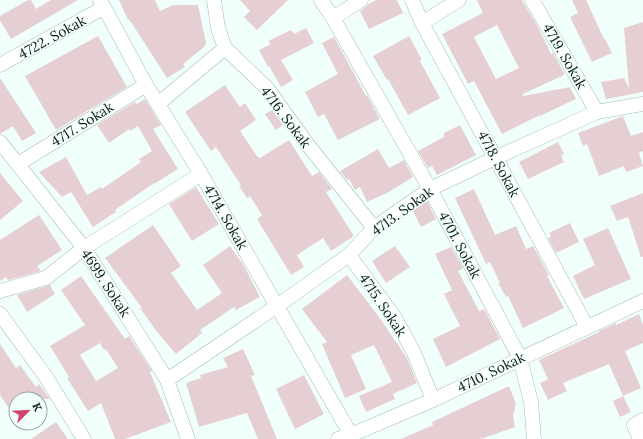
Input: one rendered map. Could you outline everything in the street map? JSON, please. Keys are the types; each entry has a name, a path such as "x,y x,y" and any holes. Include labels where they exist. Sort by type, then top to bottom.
{"street":[{"name":"4716. Sokak","path":"214,0 218,28 225,48 266,88 308,145 374,228"},
{"name":"4701. Sokak","path":"321,0 333,18 430,189 520,358 531,402 534,439"},
{"path":"333,18 361,0"},
{"name":"4718. Sokak","path":"412,0 422,22 587,327"},
{"path":"422,22 459,0"},
{"name":"4719. Sokak","path":"532,0 597,112"},
{"name":"4722. Sokak","path":"0,65 102,4"},
{"name":"4714. Sokak","path":"102,4 146,85 201,174 278,306 345,437"},
{"path":"158,104 225,48"},
{"name":"4717. Sokak","path":"18,164 146,85"},
{"name":"4713. Sokak","path":"167,380 278,306 349,255 374,228 430,189 597,112 643,104"},
{"name":"4699. Sokak","path":"0,142 84,248 167,380 187,439"},
{"path":"0,291 46,278 84,248 201,174"},
{"name":"4715. Sokak","path":"349,255 395,318 414,353 433,400"},
{"name":"4710. Sokak","path":"345,437 433,400 643,300"},
{"path":"0,314 46,377 84,439"},
{"path":"640,439 634,425 643,420"}],"building":[{"path":"28,0 31,0 36,9 51,0 78,0 11,39 0,20 0,16"},
{"path":"119,0 155,0 160,11 173,5 198,5 206,43 204,47 183,64 185,67 167,78 129,19 128,20"},
{"path":"240,0 288,0 257,30 244,17 250,11"},
{"path":"376,0 397,0 403,13 369,29 360,11"},
{"path":"477,0 522,0 538,27 551,54 553,53 564,73 564,75 523,94 523,96 570,87 576,99 502,134 474,81 468,84 442,34 483,13","holes":["497,25 519,68 496,79 474,37"]},
{"path":"572,0 586,0 612,53 592,62 570,17 578,13"},
{"path":"643,22 643,92 606,99 601,82 624,78 629,88 624,28"},
{"path":"306,28 314,43 281,60 293,80 281,87 259,50 271,44 268,41 291,30 294,34"},
{"path":"98,36 127,87 56,130 25,76"},
{"path":"409,36 422,60 420,61 440,98 408,115 373,56"},
{"path":"334,37 380,119 338,140 324,114 318,117 305,92 338,74 322,43"},
{"path":"0,78 36,133 22,141 13,126 0,134"},
{"path":"225,85 240,107 245,103 256,120 240,131 257,156 260,158 289,140 312,176 319,172 332,189 326,192 354,236 331,251 323,238 297,255 304,267 291,275 257,219 262,215 250,196 247,198 239,186 241,185 216,147 211,151 185,112"},
{"path":"145,99 161,125 153,129 178,169 154,183 115,210 116,212 93,227 71,192 62,197 39,172 66,157 87,195 101,187 102,189 141,162 139,159 152,151 138,126 130,131 129,129 109,143 97,125 135,102 137,104"},
{"path":"272,110 283,125 276,130 265,114"},
{"path":"623,116 631,136 643,132 643,151 639,153 643,166 626,172 624,166 599,176 587,144 583,146 578,133"},
{"path":"460,125 476,155 437,175 432,166 428,168 418,151 444,137 444,133"},
{"path":"558,142 564,154 561,155 564,162 528,179 519,162"},
{"path":"378,149 389,168 404,160 413,177 389,192 367,202 360,187 355,190 349,179 347,180 340,171"},
{"path":"0,173 23,201 0,220"},
{"path":"196,187 219,224 192,241 169,204"},
{"path":"474,189 495,235 516,226 526,249 533,246 549,275 547,276 564,308 523,328 508,296 506,297 498,283 500,283 490,262 486,264 455,198"},
{"path":"643,193 643,257 641,257 628,217 617,221 610,206"},
{"path":"427,201 436,219 421,227 413,211"},
{"path":"39,215 62,250 37,266 41,271 8,280 6,277 0,281 0,240"},
{"path":"570,223 579,242 556,253 548,238 551,236 549,233"},
{"path":"153,225 181,266 171,273 197,310 222,293 203,265 230,246 244,266 260,297 236,310 234,307 200,330 202,333 176,354 157,332 140,308 142,308 105,258"},
{"path":"608,228 631,279 584,299 573,276 595,265 583,239"},
{"path":"395,246 410,267 386,283 372,261"},
{"path":"451,247 463,268 458,271 479,311 484,309 500,339 446,367 433,339 460,326 444,294 452,290 435,254"},
{"path":"347,275 379,317 407,358 417,383 393,394 395,399 366,412 359,396 392,382 374,345 351,355 366,389 345,398 322,344 327,342 302,309"},
{"path":"81,276 125,339 129,336 152,371 150,372 171,422 125,439 115,439 101,403 88,411 67,378 69,377 50,346 85,325 61,290","holes":["100,343 104,350 106,349 118,368 96,381 80,355"]},
{"path":"50,285 55,294 27,312 17,295"},
{"path":"639,314 643,324 643,343 625,351 641,388 623,396 609,364 563,383 567,391 548,400 540,383 548,379 539,360 616,323 616,325"},
{"path":"0,344 16,368 20,365 36,387 39,384 44,391 8,391 8,407 0,395"},
{"path":"243,349 255,375 251,376 277,439 258,439 247,413 199,427 186,383 201,378 200,375 228,367 223,358"},
{"path":"304,375 324,414 295,429 276,389"},
{"path":"509,386 516,404 513,416 515,427 481,439 401,439 433,425 432,422"},
{"path":"623,396 631,412 620,417 613,401"},
{"path":"56,422 68,439 31,439 43,431 48,431 48,427"}]}
